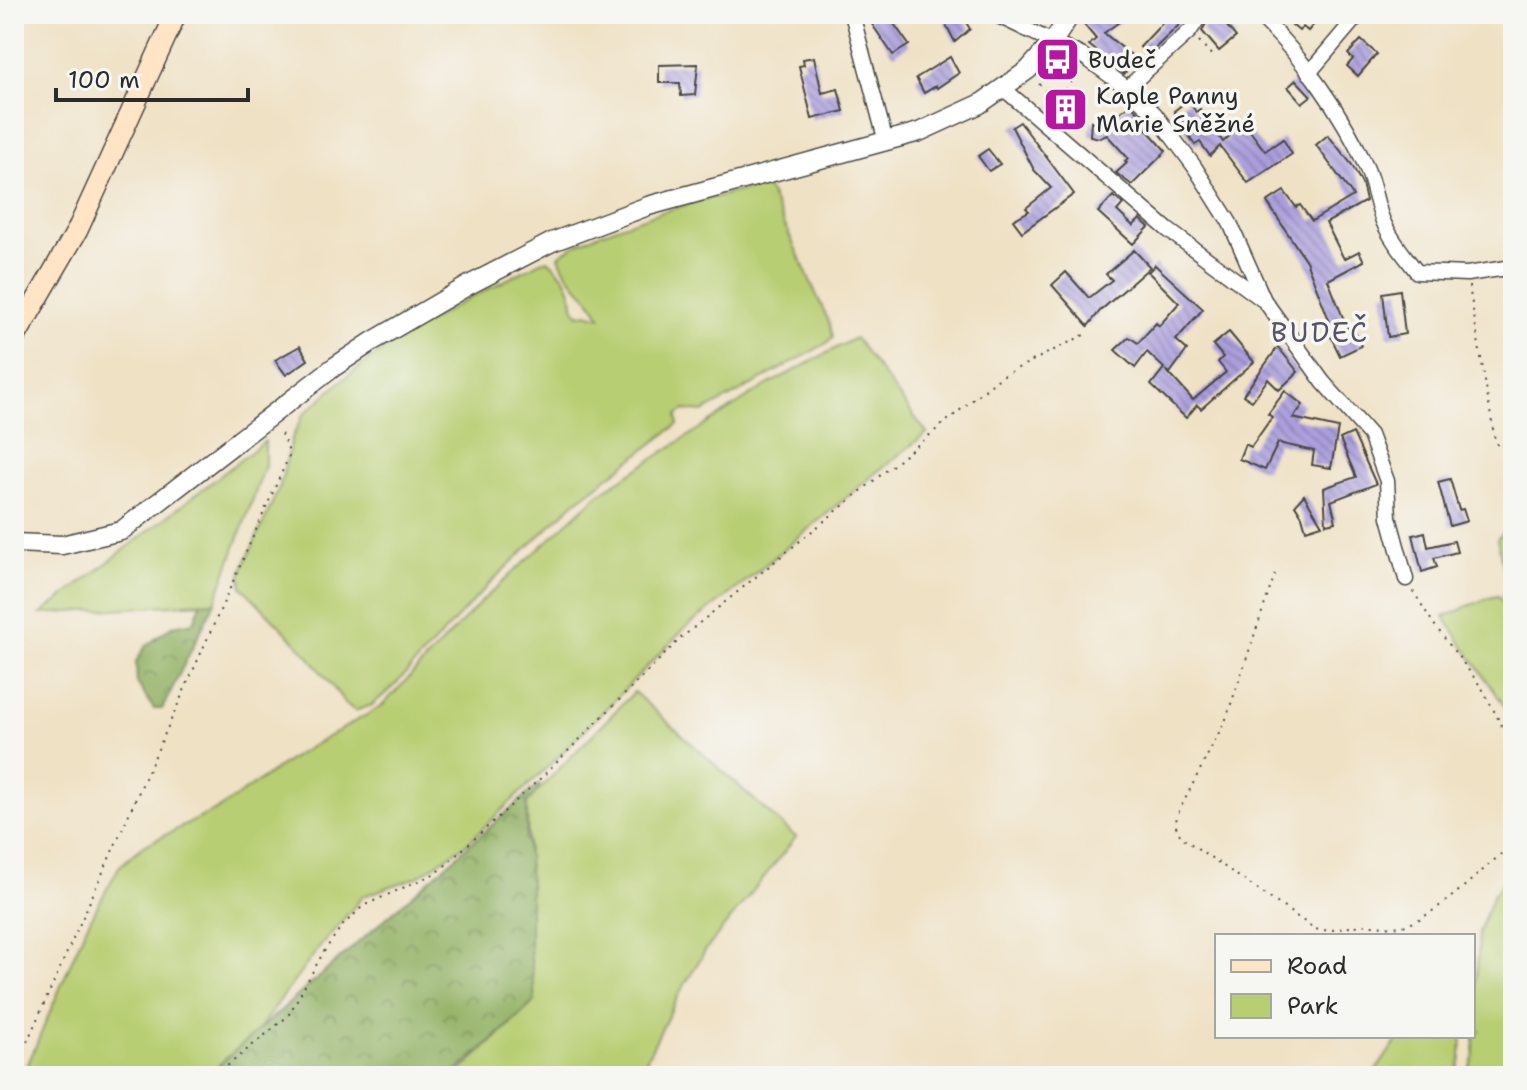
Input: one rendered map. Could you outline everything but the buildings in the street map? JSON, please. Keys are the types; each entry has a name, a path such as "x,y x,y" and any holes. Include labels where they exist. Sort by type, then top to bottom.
{"main road":[{"path":"14,339 77,231 176,14"}],"street":[{"path":"852,14 886,142"},
{"path":"994,14 1083,56 1127,88 1155,114 1194,166 1230,223 1264,300 1323,382 1370,435 1387,481 1389,517 1406,579"},
{"path":"14,543 62,545 121,531 272,414 373,341 469,285 552,242 648,206 886,142 952,118 980,104 1028,70 1052,43 1071,14"},
{"path":"1127,88 1190,31 1201,14"},
{"path":"1258,14 1309,73 1340,120 1367,169 1392,240 1417,272 1467,274 1513,267"},
{"path":"1309,73 1359,14"},
{"path":"1004,89 1168,230 1264,300"}],"path":[{"path":"1190,31 1214,58"},
{"path":"1035,81 1055,100 1080,72"},
{"path":"1467,274 1495,441 1499,447 1513,446"},
{"path":"215,1076 288,1016 323,953 341,927 363,906 438,872 543,776 681,638 1002,376 1088,333"},
{"path":"14,1071 290,454 272,414"},
{"path":"1275,574 1226,719 1179,811 1175,824 1181,837 1315,929 1325,931 1364,925 1404,926 1447,899 1513,844"},
{"path":"1406,579 1433,623 1482,688 1513,747"}],"green space":[{"path":"760,187 767,189 771,195 833,337 703,412 685,410 677,415 678,424 574,503 492,581 395,685 372,705 355,711 346,704 307,654 242,587 241,575 245,563 280,486 292,438 303,415 346,377 391,344 459,304 541,262 548,260 565,278 579,315 587,313 601,317 567,273 559,256 596,235 624,225 685,205"},
{"path":"855,338 927,433 684,629 554,761 466,844 417,877 363,896 318,949 250,1041 206,1076 23,1076 85,929 119,867 143,846 220,808 298,754 382,706 483,600 600,493 767,385"},
{"path":"265,441 265,466 215,602 41,614"},
{"path":"1503,533 1513,558 1513,607 1502,595 1508,591 1497,539"},
{"path":"1498,596 1513,622 1513,724 1503,704 1444,617"},
{"path":"215,602 162,709 154,709 137,683 136,662 145,647 172,626 194,622 201,603 183,603"},
{"path":"634,692 796,837 705,951 678,996 638,1076 456,1076 535,1001 530,949 527,802"},
{"path":"539,784 539,789 527,803 526,833 535,1001 452,1076 206,1076"},
{"path":"1513,869 1513,1076 1466,1076 1474,1055 1475,1034 1480,1031 1475,1028 1479,932 1493,895"},
{"path":"1399,1038 1462,1038 1461,1058 1455,1076 1372,1076"}],"place":[{"name":"Budeč","path":"1057,60"},
{"name":"Kaple Panny Marie Sněžné","path":"1065,110"}],"district":[{"name":"BUDEČ","path":"1320,332"}]}
